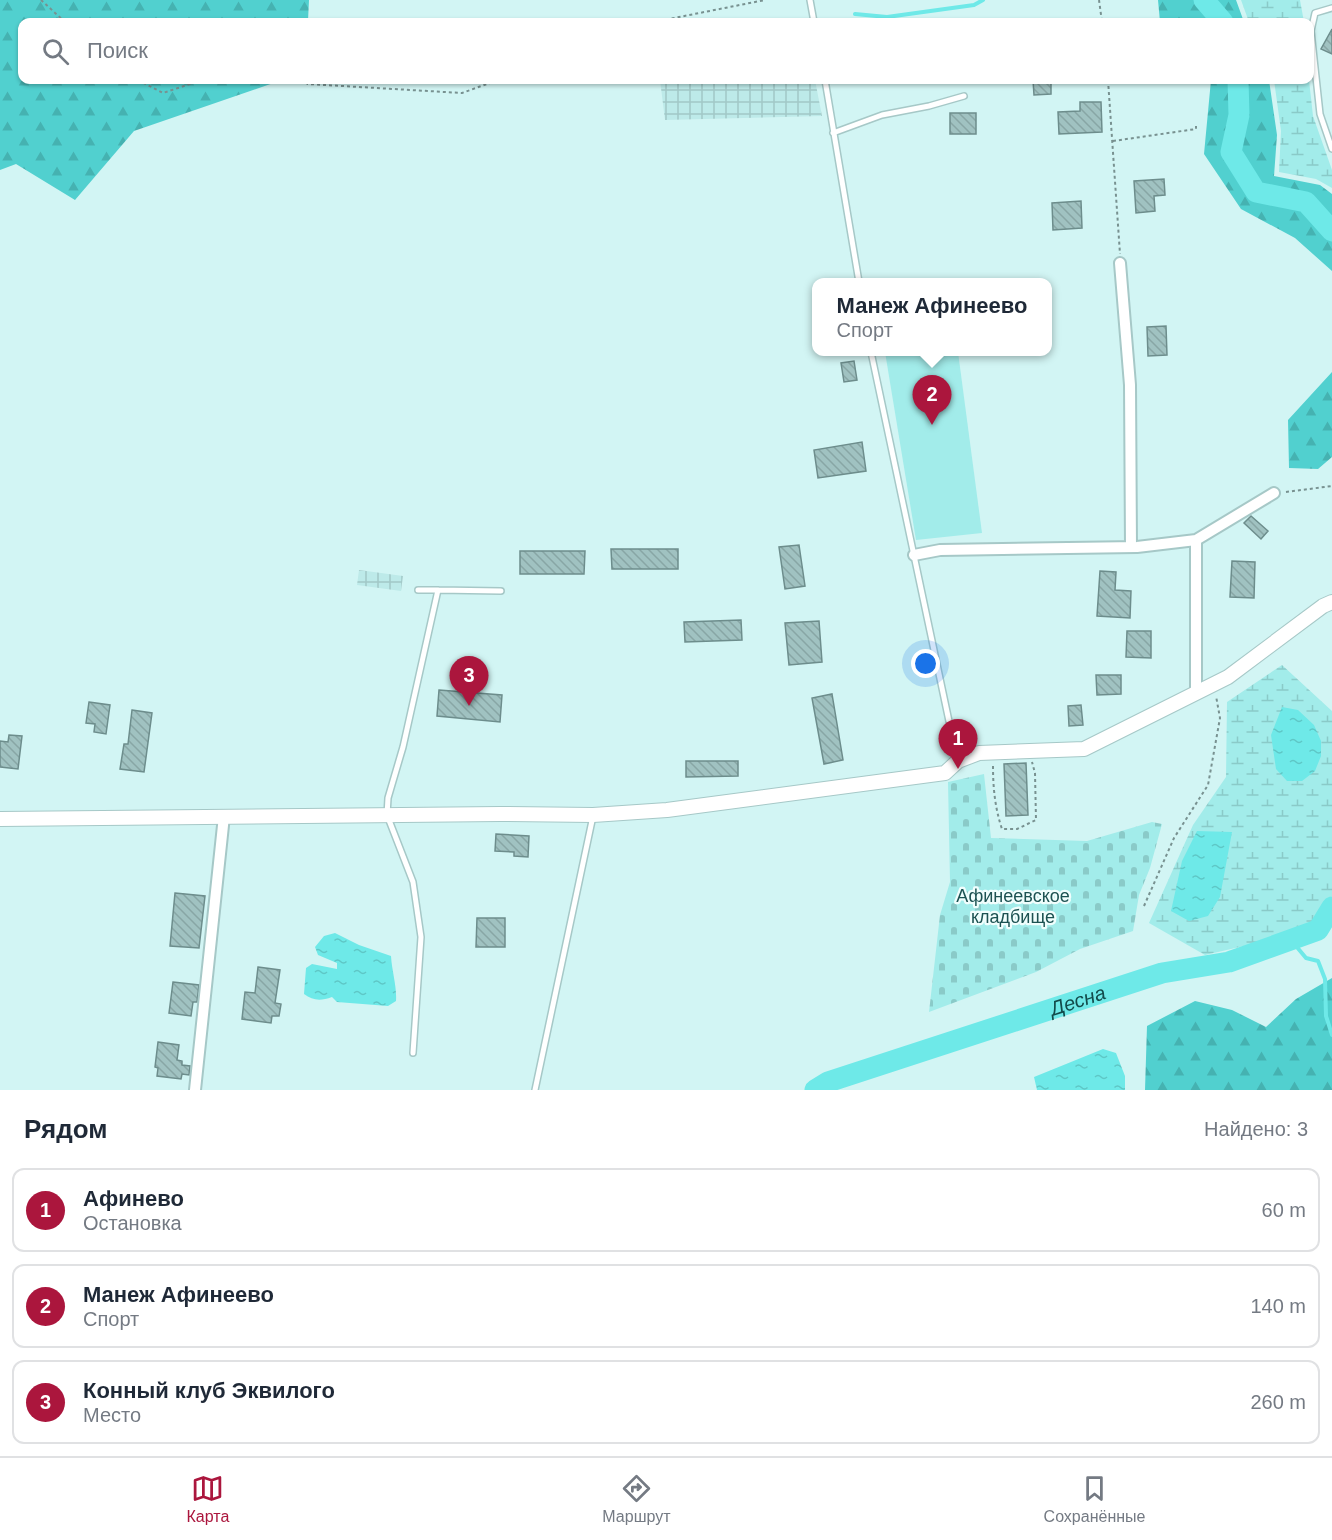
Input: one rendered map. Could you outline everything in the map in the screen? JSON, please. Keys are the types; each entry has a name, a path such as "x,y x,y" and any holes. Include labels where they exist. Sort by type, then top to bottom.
{"street":[{"path":"1120,263 1130,385 1131,547"},
{"path":"914,555 940,550 1131,547 1196,540 1274,494"},
{"path":"1196,540 1196,693"},
{"path":"0,819 593,815 667,810 945,773 958,761 979,753 1084,749 1228,677 1323,606 1332,602"},
{"path":"195,1090 224,816"}],"lane":[{"path":"810,0 813,18"},
{"path":"1314,18 1315,13 1332,8"},
{"path":"1314,59 1320,114 1332,148"},
{"path":"826,84 858,278"},
{"path":"833,133 882,115 929,106 964,96"},
{"path":"872,356 958,761"},
{"path":"418,590 501,591"},
{"path":"413,1053 420,937 413,882 387,815 388,798 405,736 438,590"},
{"path":"535,1090 593,815"}],"path":[{"path":"41,0 61,18"},
{"path":"674,18 765,0"},
{"path":"1099,0 1101,18"},
{"path":"146,84 163,93 190,84"},
{"path":"308,84 462,93 487,84"},
{"path":"1108,84 1120,263"},
{"path":"1113,141 1196,129 1196,126"},
{"path":"1274,494 1332,486"},
{"path":"1143,906 1174,838 1208,785 1220,718 1214,684"},
{"path":"997,763 993,764 996,811 1002,829 1017,829 1036,820 1035,773 1032,762 1026,759"}],"shaded area":[{"path":"660,84 816,84 822,116 665,120"},
{"path":"359,570 403,576 401,591 357,585"}],"green space":[{"path":"0,0 309,0 308,18 18,18 18,84 270,84 134,131 75,200 16,164 0,170"},
{"path":"1158,0 1236,0 1243,18 1160,18"},
{"path":"1241,0 1300,0 1303,18 1248,18"},
{"path":"1211,84 1270,84 1277,135 1274,176 1320,185 1332,194 1332,271 1295,238 1241,209 1204,154"},
{"path":"1275,84 1309,84 1313,116 1332,170 1332,188 1316,179 1279,172 1281,131"},
{"path":"886,356 959,356 982,533 916,540"},
{"path":"1332,372 1332,457 1318,469 1289,468 1288,420"},
{"path":"1282,665 1332,711 1332,896 1313,925 1205,955 1149,923 1193,825 1226,777 1227,702"},
{"name":"Афинеевское кладбище","path":"984,774 991,838 1087,841 1152,822 1162,824 1150,868 1139,895 1133,931 1080,949 1036,972 929,1012 940,915 950,882 948,782"},
{"path":"1332,978 1332,1090 1145,1090 1147,1026 1195,1001 1232,1010 1266,1027 1296,999"}],"water":[{"path":"1282,707 1298,710 1314,725 1321,741 1321,756 1315,771 1302,781 1287,781 1276,769 1271,735"},
{"path":"1197,831 1232,832 1220,897 1208,916 1189,921 1171,911 1182,861"},
{"path":"335,933 359,945 391,956 396,1001 388,1006 337,1002 332,997 317,1000 304,994 306,968 312,964 337,969 337,963 318,955 315,947 324,936"},
{"path":"1103,1049 1116,1053 1125,1076 1125,1090 1037,1090 1034,1077"}],"building":[{"path":"1332,29 1332,54 1321,49"},
{"path":"1033,84 1051,84 1051,94 1034,95"},
{"path":"1080,102 1101,102 1102,132 1059,134 1058,112 1080,111"},
{"path":"950,113 976,113 976,134 950,134"},
{"path":"1164,179 1165,195 1154,196 1155,211 1136,213 1134,181"},
{"path":"1081,201 1082,228 1053,230 1052,203"},
{"path":"1166,326 1167,355 1148,356 1147,327"},
{"path":"854,361 857,380 844,382 841,363"},
{"path":"862,442 866,471 818,478 814,450"},
{"path":"1251,516 1268,531 1261,539 1244,523"},
{"path":"799,545 805,586 785,589 779,547"},
{"path":"611,549 678,549 678,569 612,569"},
{"path":"520,551 585,551 584,574 520,574"},
{"path":"1232,561 1255,562 1254,598 1230,597"},
{"path":"1100,571 1116,572 1115,590 1131,591 1130,618 1097,616"},
{"path":"741,620 742,640 685,642 684,622"},
{"path":"819,621 822,662 789,665 785,623"},
{"path":"1127,631 1151,631 1151,658 1126,657"},
{"path":"1096,675 1121,675 1121,694 1097,695"},
{"path":"439,690 502,695 500,722 437,716"},
{"path":"832,694 843,760 824,764 812,698"},
{"path":"89,702 110,705 106,734 94,732 95,724 86,723"},
{"path":"1081,705 1083,725 1069,726 1068,706"},
{"path":"132,710 152,713 144,772 120,769 124,744 128,744"},
{"path":"9,735 22,736 18,769 0,767 0,741 8,742"},
{"path":"686,761 738,761 738,776 686,777"},
{"path":"1026,763 1028,815 1006,816 1004,764"},
{"path":"496,834 529,836 528,857 514,856 514,852 495,851"},
{"path":"175,893 205,896 199,948 170,946"},
{"path":"477,918 505,918 505,947 476,947"},
{"path":"258,967 280,970 275,1003 281,1004 279,1016 272,1016 271,1023 242,1019 245,992 255,993"},
{"path":"173,982 199,985 197,1002 193,1002 191,1016 169,1013"},
{"path":"158,1042 179,1045 177,1060 182,1061 182,1065 190,1066 189,1075 182,1074 181,1079 157,1076 158,1068 155,1067"}],"waterway":[{"path":"855,14 887,17 974,5 983,0"},
{"name":"Десна","path":"1204,0 1220,18"},
{"name":"Десна","path":"1238,84 1239,115 1231,152 1256,192 1306,202 1332,231"},
{"name":"Десна","path":"815,1090 828,1082 1162,973 1229,962 1318,930 1332,907"},
{"path":"1291,940 1306,958 1318,961 1325,979 1326,1016 1332,1035"}],"place":[{"name":"Манеж Афинеево","path":"932,425"},
{"name":"Конный клуб Эквилого","path":"469,706"},
{"name":"Афинево","path":"958,769"}]}
